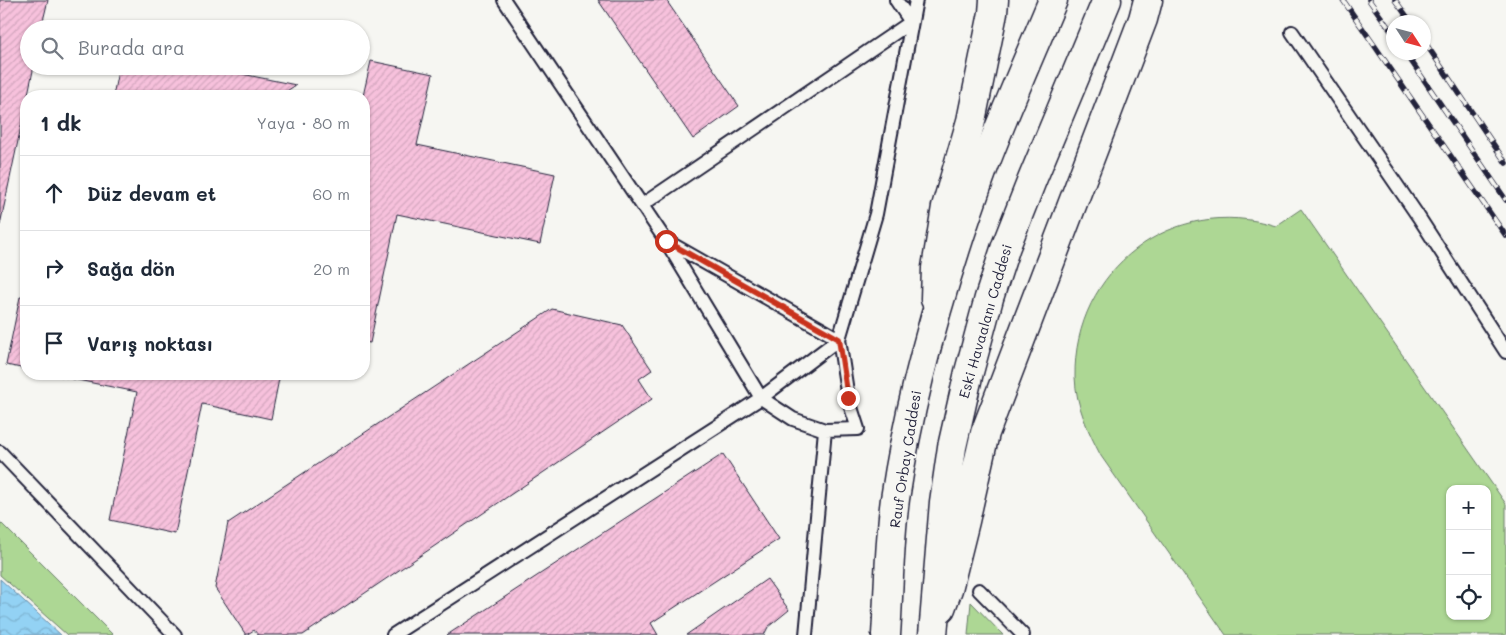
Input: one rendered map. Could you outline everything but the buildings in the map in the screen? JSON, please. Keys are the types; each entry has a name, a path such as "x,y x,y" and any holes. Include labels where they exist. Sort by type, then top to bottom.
{"main road":[{"path":"935,315 936,268 946,207 971,121 994,0"},
{"path":"935,315 986,164 1053,0"},
{"name":"Eski Havaalanı Caddesi","path":"933,632 944,502 952,446 989,298 1006,246 1032,180 1107,0"},
{"path":"933,632 950,580 985,433 1143,20 1148,0"},
{"name":"Rauf Orbay Caddesi","path":"886,635 895,500 914,397 935,315"}],"lane":[{"path":"504,0 666,241 761,398 793,419 825,430 858,429 848,398 839,339 876,214 916,0"},
{"path":"896,0 911,22"},
{"path":"642,205 911,22"},
{"path":"1292,32 1418,216 1506,352"},
{"path":"666,241 839,339"},
{"path":"393,635 761,398 839,339"},
{"path":"806,635 825,430"},
{"path":"0,452 175,635"},
{"path":"979,590 1023,635"}],"green space":[{"path":"1301,209 1506,504 1506,635 1226,635 1101,456 1087,428 1080,408 1075,377 1079,338 1091,304 1111,274 1136,249 1167,231 1201,221 1238,219 1276,226"},
{"path":"0,522 113,635 67,635 0,575"},
{"path":"971,602 1003,635 968,635"}],"water":[{"path":"0,579 61,635 0,635"}],"railway":[{"path":"1343,0 1506,236"},
{"path":"1369,0 1386,24"},
{"path":"1395,0 1406,15"},
{"path":"1431,51 1506,163"},
{"path":"1410,60 1506,200"}],"route":[{"path":"666,241 839,339 848,398"}]}
